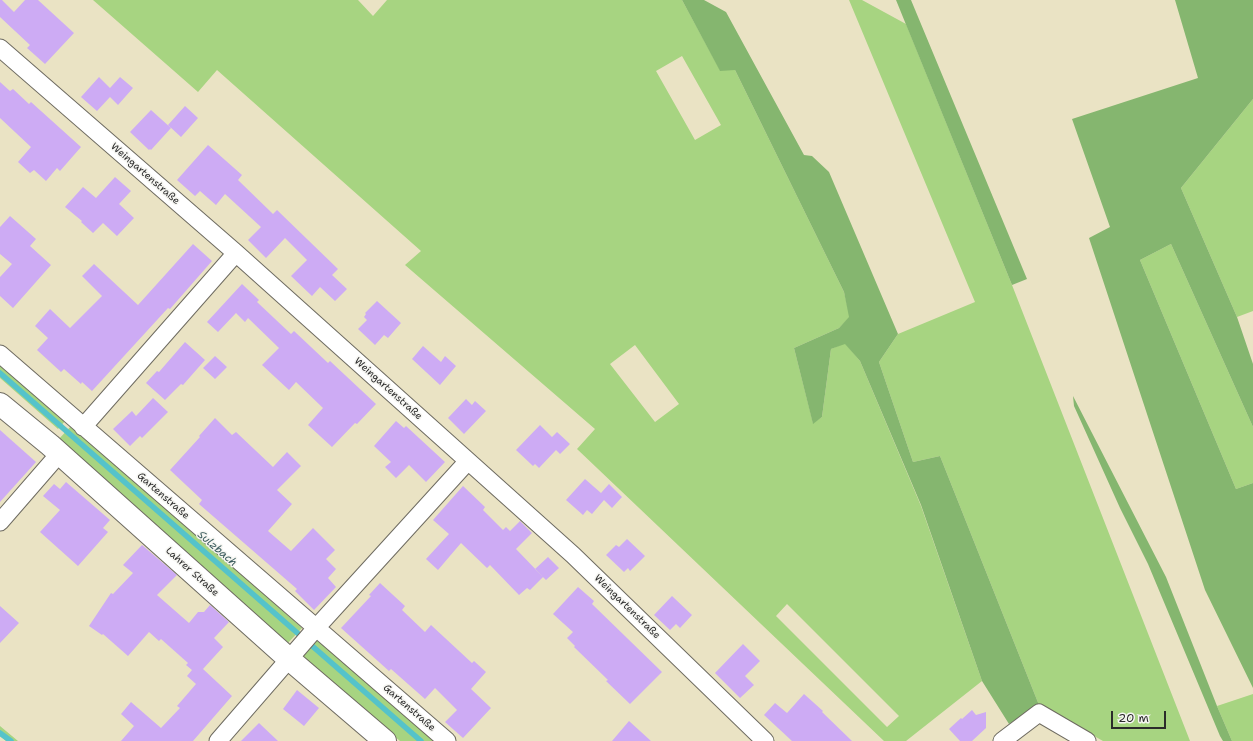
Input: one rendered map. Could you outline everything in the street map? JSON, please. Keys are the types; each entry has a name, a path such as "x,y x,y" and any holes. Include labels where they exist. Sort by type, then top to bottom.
{"street":[{"name":"Weingartenstraße","path":"0,48 236,253 573,555 766,741"},
{"path":"83,427 236,253"},
{"name":"Gartenstraße","path":"0,354 314,630 447,741"},
{"name":"Lahrer Straße","path":"0,404 292,655 385,741"},
{"path":"0,522 59,454"},
{"path":"218,741 314,630 468,461"},
{"path":"1002,741 1039,713 1087,741"}],"green space":[{"path":"93,0 358,0 373,16 387,0 682,0 720,70 735,70 844,292 850,317 839,328 794,348 813,423 822,417 831,349 845,343 860,361 921,506 982,681 906,741 884,741 577,449 595,429 405,265 421,251 217,70 198,92","holes":["682,56 721,125 695,140 656,71","635,345 679,404 655,422 610,364","787,604 899,716 887,727 776,616"]},
{"path":"682,0 704,0 726,12 804,155 812,156 829,172 898,334 879,362 913,462 940,456 1039,705 1009,724 982,681 921,505 860,361 845,344 831,349 822,417 813,424 794,348 839,328 849,317 844,292 735,70 720,71"},
{"path":"849,0 862,0 906,24 1012,285 1190,741 1103,741 1039,705 940,456 913,462 879,362 898,334 975,302"},
{"path":"896,0 911,0 1027,279 1012,285"},
{"path":"1175,0 1253,0 1253,99 1181,188 1237,317 1253,364 1253,427 1171,244 1140,260 1236,489 1253,483 1253,688 1205,590 1089,238 1110,227 1072,119 1198,78"},
{"path":"1253,99 1253,311 1237,317 1181,188"},
{"path":"1171,244 1253,427 1253,483 1236,489 1140,260"},
{"path":"0,362 66,420 58,429 0,378"},
{"path":"1073,396 1166,577 1232,741 1223,741 1220,736 1148,564 1120,508 1074,406"},
{"path":"72,425 302,628 287,644 57,441"},
{"path":"317,640 434,741 400,741 302,657"},
{"path":"1253,694 1253,741 1232,741 1217,706"},
{"path":"0,726 18,741 6,741 0,736"}],"building":[{"path":"0,0 2,0 14,12 25,0 38,0 74,33 45,64 27,48 30,45 0,17"},
{"path":"99,77 110,88 120,77 133,88 118,105 110,97 97,111 81,97"},
{"path":"0,82 10,91 13,89 29,104 31,102 81,147 60,171 57,168 46,181 34,170 30,173 18,162 31,147 0,118"},
{"path":"185,106 198,118 181,137 168,125"},
{"path":"151,110 171,128 151,150 149,150 130,132"},
{"path":"208,145 242,175 238,180 273,214 277,210 338,269 332,275 347,289 335,301 320,287 312,296 291,276 307,260 285,238 266,258 248,240 261,227 225,194 216,205 200,191 195,196 177,180"},
{"path":"115,177 131,191 119,204 134,218 117,236 103,223 93,233 81,222 82,221 65,207 83,187 96,198"},
{"path":"10,216 36,239 30,246 51,265 13,308 0,296 0,277 12,264 0,254 0,227"},
{"path":"193,244 212,261 170,309 168,308 92,391 82,382 81,384 64,369 61,372 37,350 48,338 35,326 50,309 70,328 102,296 82,276 94,264 138,305"},
{"path":"242,284 259,300 257,302 291,334 294,331 328,363 330,361 376,404 332,447 308,425 323,408 296,382 289,390 262,365 279,348 248,318 245,322 236,313 218,332 207,322"},
{"path":"377,301 401,323 388,338 384,335 375,345 358,329 367,320 364,317 366,314 365,313"},
{"path":"185,342 205,360 183,385 181,384 165,400 146,383 157,371 159,372"},
{"path":"423,346 441,362 445,356 456,366 440,385 412,359"},
{"path":"215,356 227,367 215,379 203,368"},
{"path":"153,398 168,412 142,438 140,436 130,446 113,429 132,411 136,416"},
{"path":"466,399 472,405 475,401 486,411 464,434 448,418"},
{"path":"215,418 232,435 236,432 273,467 287,452 301,466 277,490 292,504 268,531 291,551 313,528 335,550 326,559 336,569 328,578 336,587 314,610 295,591 297,589 199,504 202,500 170,470"},
{"path":"396,421 404,428 406,426 445,462 426,482 409,465 396,478 385,467 391,462 374,446"},
{"path":"540,425 552,437 557,432 570,444 560,454 556,450 539,468 535,464 533,466 516,450"},
{"path":"0,430 36,462 0,502"},
{"path":"585,479 601,493 609,484 622,497 612,508 604,500 592,514 587,510 583,515 566,500"},
{"path":"66,482 110,520 103,528 108,532 78,566 40,532 60,510 43,496 54,484 60,489"},
{"path":"463,486 485,507 483,510 503,530 506,527 510,531 520,521 532,533 516,549 543,577 530,590 527,588 519,595 490,565 487,568 461,543 438,570 426,559 449,534 433,520"},
{"path":"627,539 645,556 630,571 628,568 624,572 606,555 616,545 619,547"},
{"path":"142,545 177,575 157,595 189,623 198,612 204,612 210,605 229,622 214,638 223,647 203,669 232,696 193,741 121,741 134,726 121,714 131,702 161,728 180,708 177,706 196,684 187,676 192,670 186,665 188,663 161,639 159,641 149,632 128,656 103,634 102,635 89,626 111,593 113,594 133,573 123,565"},
{"path":"548,557 559,568 546,580 535,569"},
{"path":"380,583 405,606 402,610 425,632 431,625 472,663 474,661 486,672 471,689 491,708 463,738 445,722 457,710 435,688 425,699 391,669 389,671 341,628 371,596 369,595"},
{"path":"578,587 594,601 592,604 662,672 630,704 574,647 575,646 567,638 573,632 553,614"},
{"path":"672,596 692,615 680,628 676,624 670,630 654,615"},
{"path":"0,606 19,623 0,643"},
{"path":"743,644 760,661 745,676 754,685 740,698 715,673"},
{"path":"297,690 319,708 304,726 283,709"},
{"path":"804,694 852,741 792,741 764,715 775,703 787,713"},
{"path":"972,710 976,715 986,712 986,728 972,741 960,741 949,729"},
{"path":"629,721 651,741 612,741"},
{"path":"259,723 278,741 241,741"}],"waterway":[{"name":"Sulzbach","path":"0,373 421,741"},
{"path":"0,733 11,741"}]}
